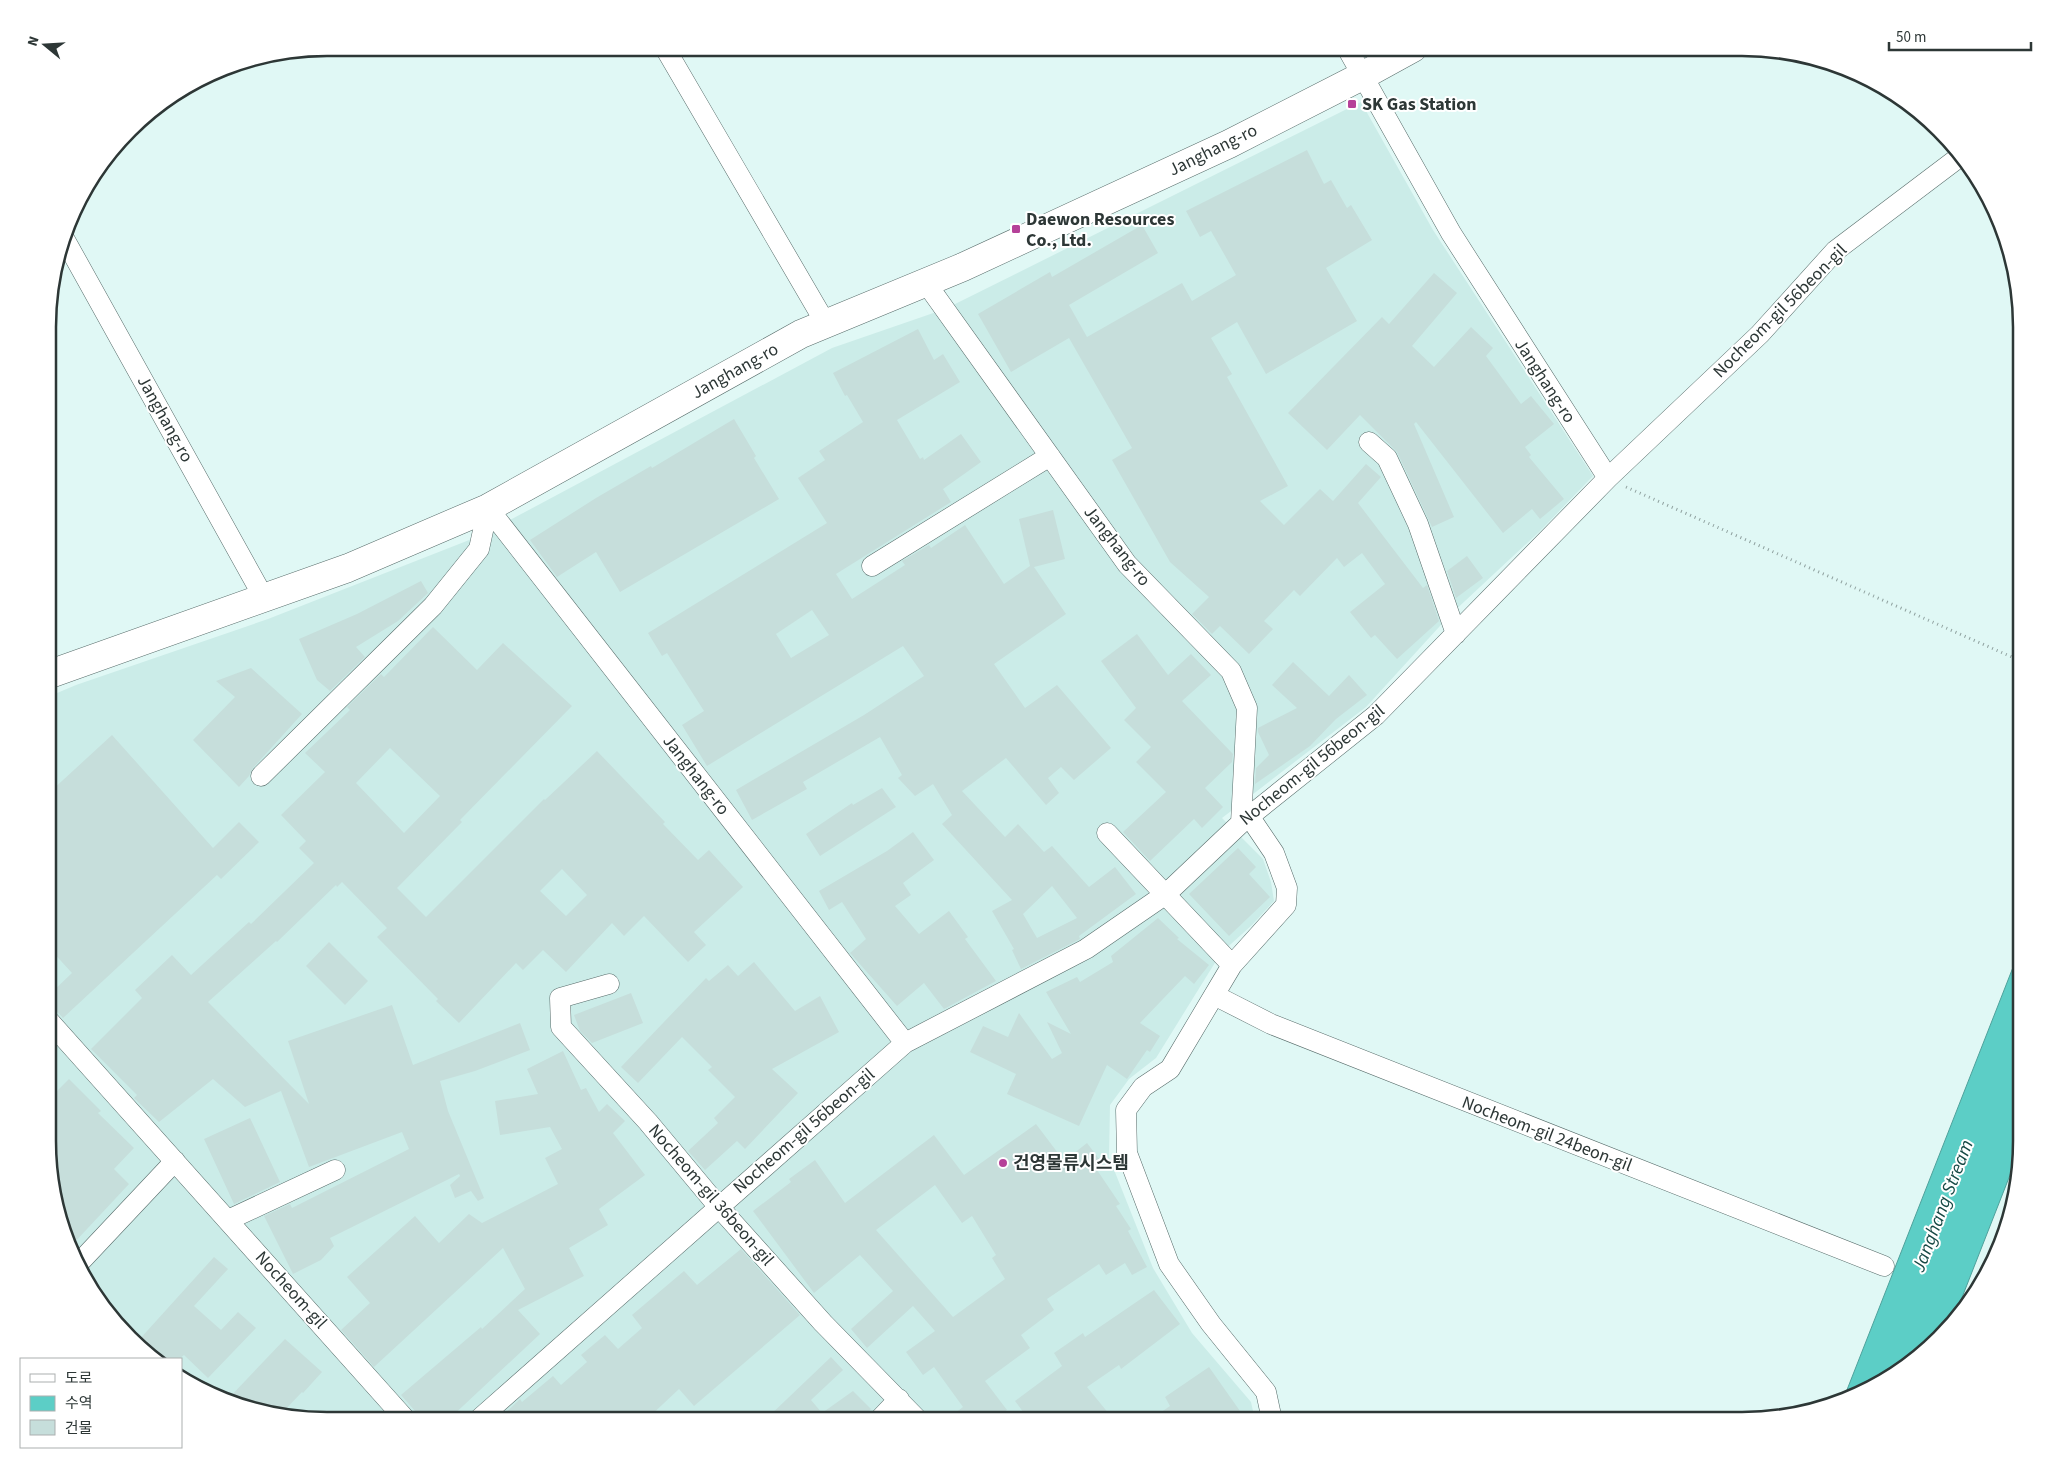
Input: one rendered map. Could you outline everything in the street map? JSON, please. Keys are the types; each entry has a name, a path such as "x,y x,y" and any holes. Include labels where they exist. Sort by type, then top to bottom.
{"main road":[{"name":"Janghang-ro","path":"56,672 348,568 488,508 801,334 926,282 1229,144 1398,56"}],"street":[{"path":"670,56 826,324"},
{"name":"Janghang-ro","path":"1351,56 1451,233 1608,478"},
{"name":"Nocheom-gil 56beon-gil","path":"487,1412 718,1206 905,1043 1086,949 1166,894 1245,819 1376,715 1608,478 1760,334 1835,252 1955,160"},
{"name":"Janghang-ro","path":"69,247 264,598"},
{"name":"Janghang-ro","path":"926,282 1126,564 1231,671 1247,708 1245,819"},
{"path":"1369,442 1387,458 1418,524 1456,634"},
{"path":"872,566 1050,456"},
{"path":"261,776 433,606 479,549 488,508"},
{"name":"Janghang-ro","path":"488,508 905,1043"},
{"path":"1245,819 1274,853 1287,888 1286,905 1232,965 1170,1069 1143,1087 1126,1110 1127,1153 1169,1264 1211,1324 1266,1392 1270,1412"},
{"path":"1107,833 1232,965"},
{"name":"Nocheom-gil 36beon-gil","path":"609,984 560,998 561,1027 648,1122 718,1206 823,1323 911,1412"},
{"name":"Nocheom-gil 24beon-gil","path":"1214,995 1271,1024 1884,1266"},
{"name":"Nocheom-gil","path":"56,1029 399,1412"},
{"path":"83,1259 175,1161"},
{"path":"228,1220 335,1170"},
{"path":"887,1412 899,1399"}],"path":[{"path":"1608,478 2013,657"}],"shaded area":[{"path":"1361,102 1433,230 1593,476 1539,532 1450,615 1366,707 1222,818 1263,859 1271,882 1274,901 1252,925 1221,953 1156,1058 1129,1079 1110,1105 1109,1157 1153,1268 1192,1333 1251,1402 1253,1412 327,1412 274,1407 257,1403 207,1384 182,1369 182,1358 165,1358 162,1356 112,1306 102,1291 84,1261 65,1211 61,1194 56,1141 56,693 268,619 482,535 832,348 945,309"}],"water":[{"name":"Janghang Stream","path":"2013,967 2013,1141 2010,1175 1961,1300 1933,1332 1907,1356 1862,1384 1847,1390"}],"building":[{"path":"1307,150 1324,184 1331,180 1347,208 1351,205 1372,240 1326,268 1357,321 1266,374 1237,322 1211,338 1232,374 1227,377 1288,486 1260,501 1284,525 1320,489 1333,501 1366,464 1381,477 1358,503 1423,588 1427,585 1439,621 1397,659 1375,635 1371,638 1350,612 1385,584 1362,553 1344,567 1337,558 1300,596 1294,590 1264,621 1273,629 1249,654 1220,626 1212,634 1192,614 1209,597 1170,562 1112,460 1132,448 1069,338 1011,372 978,314 1050,272 1052,277 1142,225 1158,253 1069,305 1087,337 1182,283 1192,301 1236,275 1211,231 1200,237 1186,211"},
{"path":"1434,273 1457,293 1412,346 1434,367 1471,327 1493,348 1486,356 1521,404 1531,396 1554,424 1525,447 1531,455 1529,457 1564,499 1540,519 1532,509 1503,533 1416,422 1414,424 1454,517 1432,527 1397,452 1360,415 1327,450 1288,413 1382,317 1389,324"},
{"path":"918,329 934,360 943,354 960,382 897,420 920,459 923,457 924,460 961,434 981,462 943,489 951,502 836,574 852,599 905,565 902,561 929,545 931,548 965,525 1004,584 1030,566 1019,519 1053,510 1065,559 1034,567 1066,614 994,664 1025,708 1057,685 1111,748 1074,780 1061,767 1048,778 1059,793 1046,805 1006,758 962,791 1005,837 1018,824 1044,852 1052,846 1089,887 1115,867 1136,894 1079,936 1080,939 1021,969 1012,950 1014,949 992,911 1012,900 942,824 952,815 933,784 915,796 898,778 902,775 880,737 803,782 807,789 752,820 736,790 864,715 924,676 903,646 707,766 682,725 704,711 667,653 662,656 648,633 827,523 798,478 825,460 819,451 863,422 847,395 845,396 833,373","holes":["812,610 829,635 791,658 776,634","1052,886 1077,918 1037,938 1023,914"]},
{"path":"734,419 756,456 754,458 779,499 620,592 596,552 557,577 530,540 596,498 651,466 652,468"},
{"path":"1467,556 1483,578 1456,598 1447,571"},
{"path":"421,581 428,593 398,621 356,647 365,657 330,691 317,680 299,639 357,614"},
{"path":"433,627 477,670 503,643 572,706 460,820 462,822 397,888 426,917 544,799 597,751 665,822 663,824 698,860 709,850 743,887 694,932 706,945 688,962 644,916 624,936 612,923 566,972 543,950 523,970 516,963 459,1023 377,937 387,928 342,882 337,887 336,885 277,942 208,1002 309,1104 288,1041 392,1005 413,1065 520,1023 530,1050 475,1071 440,1081 448,1111 484,1198 478,1201 471,1191 455,1198 450,1185 460,1176 459,1174 330,1238 334,1246 321,1260 293,1274 264,1216 290,1204 292,1208 409,1149 402,1132 309,1167 281,1091 245,1107 213,1079 159,1122 134,1098 137,1095 91,1049 142,998 135,990 172,955 191,975 249,922 251,924 314,863 299,848 306,841 281,815 325,772 305,753 350,710 347,707 381,674 384,677","holes":["390,748 440,796 404,833 356,783","562,869 587,895 566,916 540,891"]},
{"path":"1137,634 1168,675 1191,654 1211,675 1182,701 1233,754 1232,762 1205,788 1223,807 1202,828 1194,819 1150,861 1123,832 1166,792 1136,762 1151,747 1124,720 1136,708 1101,661"},
{"path":"1293,662 1329,696 1349,675 1367,695 1336,719 1310,746 1255,784 1256,768 1269,755 1258,732 1258,728 1297,708 1272,685"},
{"path":"251,668 302,714 253,768 249,776 239,787 193,740 235,697 216,681"},
{"path":"112,735 213,848 239,822 259,842 221,879 217,875 63,1018 56,1010 56,988 72,973 56,956 56,786"},
{"path":"882,788 896,807 820,856 806,834 852,803 853,805"},
{"path":"913,832 934,860 903,883 911,895 895,906 919,934 949,911 968,937 965,939 996,981 944,1009 924,983 897,1006 850,953 866,939 842,902 829,910 819,891 887,851"},
{"path":"1238,848 1256,867 1249,874 1270,897 1229,936 1189,894"},
{"path":"1158,918 1179,938 1177,939 1209,965 1194,984 1185,976 1140,1023 1160,1036 1150,1052 1147,1050 1127,1079 1107,1065 1079,1126 1007,1094 1016,1074 970,1052 983,1026 1008,1037 1019,1013 1052,1059 1062,1053 1047,1022 1071,1034 1046,992 1077,977 1080,982 1113,962 1111,956"},
{"path":"329,942 368,981 345,1005 306,966"},
{"path":"754,962 795,1011 820,996 839,1032 772,1069 798,1093 745,1149 737,1141 705,1170 688,1151 718,1123 714,1118 735,1097 708,1070 712,1067 682,1037 638,1083 621,1067 706,978 709,981 728,965 738,976"},
{"path":"631,993 643,1023 592,1043 580,1031 574,1015"},
{"path":"563,1051 581,1090 586,1088 599,1112 607,1104 625,1121 613,1133 645,1175 599,1209 608,1225 569,1248 584,1276 518,1310 540,1334 457,1412 416,1412 401,1395 481,1327 482,1329 525,1289 503,1248 374,1367 341,1330 370,1303 347,1277 415,1216 439,1243 469,1214 482,1223 558,1184 545,1158 562,1149 550,1127 500,1135 495,1101 538,1094 527,1069"},
{"path":"69,1079 101,1111 98,1113 134,1148 114,1169 129,1184 76,1241 61,1194 56,1141 56,1092"},
{"path":"250,1118 280,1182 234,1204 204,1139"},
{"path":"1036,1124 1064,1161 1087,1143 1103,1164 1097,1170 1120,1204 1116,1206 1131,1229 1128,1231 1147,1267 1132,1275 1125,1263 1106,1275 1099,1264 1047,1299 1054,1310 1021,1335 1030,1348 985,1381 1007,1410 1004,1412 956,1412 963,1407 934,1367 923,1375 906,1352 935,1331 913,1306 867,1348 851,1329 893,1291 860,1255 814,1293 753,1211 791,1182 789,1179 815,1160 845,1203 934,1135 964,1175","holes":["935,1185 962,1223 972,1216 996,1255 992,1258 1005,1279 953,1317 876,1230"]},
{"path":"741,1249 800,1315 694,1406 679,1389 655,1412 506,1412 520,1399 522,1402 553,1376 561,1385 587,1362 581,1355 605,1335 618,1349 642,1328 632,1315 684,1271 697,1285"},
{"path":"214,1257 228,1269 194,1306 221,1330 238,1312 256,1328 208,1378 184,1355 180,1358 165,1358 142,1337"},
{"path":"1154,1290 1180,1324 1121,1369 1119,1365 1087,1387 1107,1412 1023,1412 1015,1401 1062,1366 1054,1353 1083,1333 1085,1337"},
{"path":"285,1339 322,1372 286,1408 257,1403 233,1394"},
{"path":"831,1357 843,1370 811,1400 821,1412 773,1412"},
{"path":"1209,1367 1240,1411 1161,1412 1170,1406 1165,1397"},
{"path":"853,1391 871,1409 868,1412 823,1412"}],"place":[{"name":"SK Gas Station","path":"1352,104"},
{"name":"Daewon Resources Co., Ltd.","path":"1016,229"},
{"name":"건영물류시스템","path":"1003,1163"}]}
